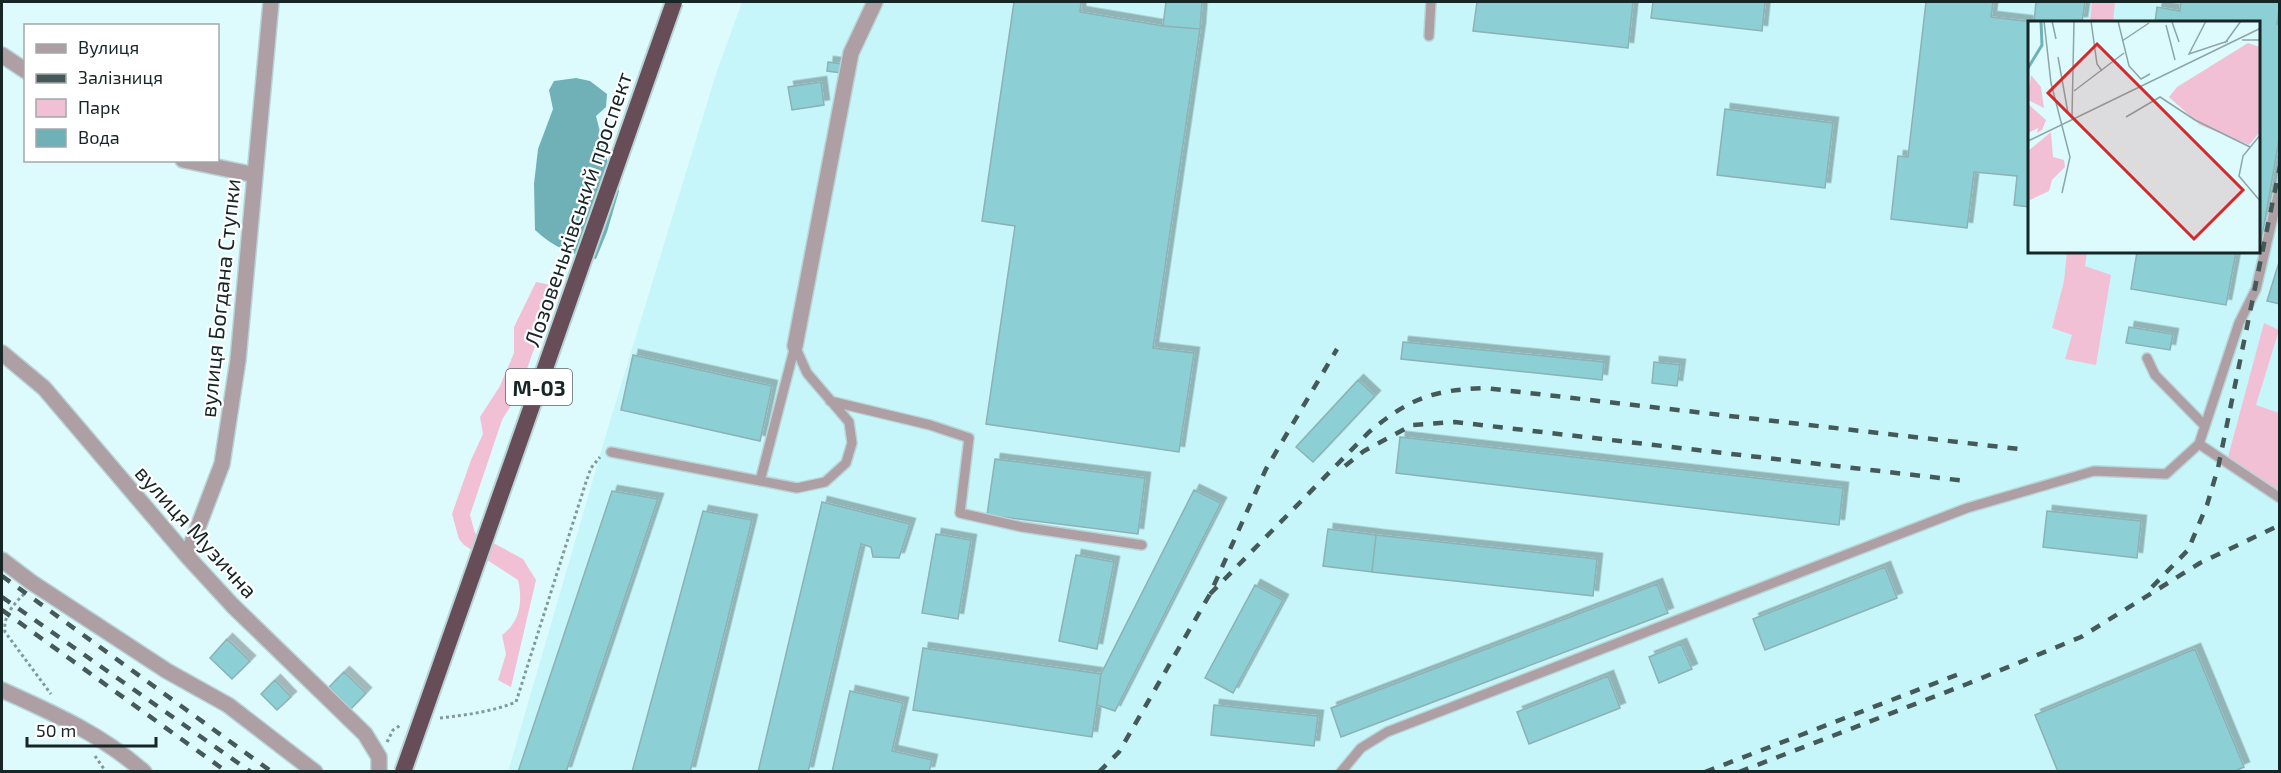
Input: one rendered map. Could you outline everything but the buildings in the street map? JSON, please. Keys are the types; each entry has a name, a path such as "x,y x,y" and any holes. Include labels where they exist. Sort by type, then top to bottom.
{"highway":[{"name":"Лозовеньківський проспект","path":"403,771 674,2"}],"street":[{"name":"вулиця Богдана Ступки","path":"187,556 222,464 238,360 271,2"},
{"path":"795,346 851,53 875,2"},
{"path":"2,56 24,70"},
{"path":"193,162 255,175"},
{"name":"вулиця Музична","path":"2,353 44,388 187,556 233,606 365,734 379,764"},
{"path":"2,560 31,582 167,671 228,705 315,771"},
{"path":"2,690 71,721 126,756 144,771"}],"lane":[{"path":"1429,36 1431,2"},
{"path":"1341,771 1361,748 1387,732 1967,508 2094,471 2166,474 2199,444 2239,323 2256,289 2280,187"},
{"path":"611,452 797,488 825,482 846,463 852,443 849,422 807,373 795,346"},
{"path":"760,481 795,346"},
{"path":"2146,358 2155,375 2205,426"},
{"path":"830,401 930,425 969,438 960,513 1022,527 1142,545"},
{"path":"2199,444 2280,498"}],"path":[{"path":"440,718 478,714 500,709 516,702 588,475 598,458 611,452"},
{"path":"31,582 7,614 3,623 4,632 51,694"},
{"path":"379,764 393,730 407,721"}],"shaded area":[{"path":"742,2 2279,2 2279,771 508,772 610,421 716,74"}],"green space":[{"path":"2092,2 2115,2 2113,21 2090,21"},
{"path":"2067,254 2087,254 2085,266 2111,275 2096,365 2065,359 2072,335 2052,328 2064,281"},
{"path":"536,282 551,285 553,296 518,394 502,420 470,515 475,533 523,559 536,580 511,687 498,680 506,654 502,635 513,624 519,610 518,580 464,545 459,539 452,514 483,434 480,417 500,386 514,353 514,327"},
{"path":"2264,323 2279,330 2256,405 2279,413 2279,491 2228,457"}],"water":[{"path":"576,78 590,81 607,94 606,107 596,116 609,167 619,191 596,259 563,249 535,230 534,184 538,149 553,109 549,90 554,81"}],"railway":[{"path":"2152,587 2188,550 2207,505 2218,468 2280,166"},
{"path":"1099,772 1119,752 1210,594 1266,469 1337,349"},
{"path":"1210,594 1369,432 1410,404 1451,391 1485,388 2019,449"},
{"path":"1345,466 1364,451 1412,425 1455,422 1966,481"},
{"path":"1739,772 1967,684 2081,637 2200,563 2280,525"},
{"path":"2,576 272,772"},
{"path":"2,597 251,772"},
{"path":"2,610 227,772"},
{"path":"1705,772 1959,674"}]}
